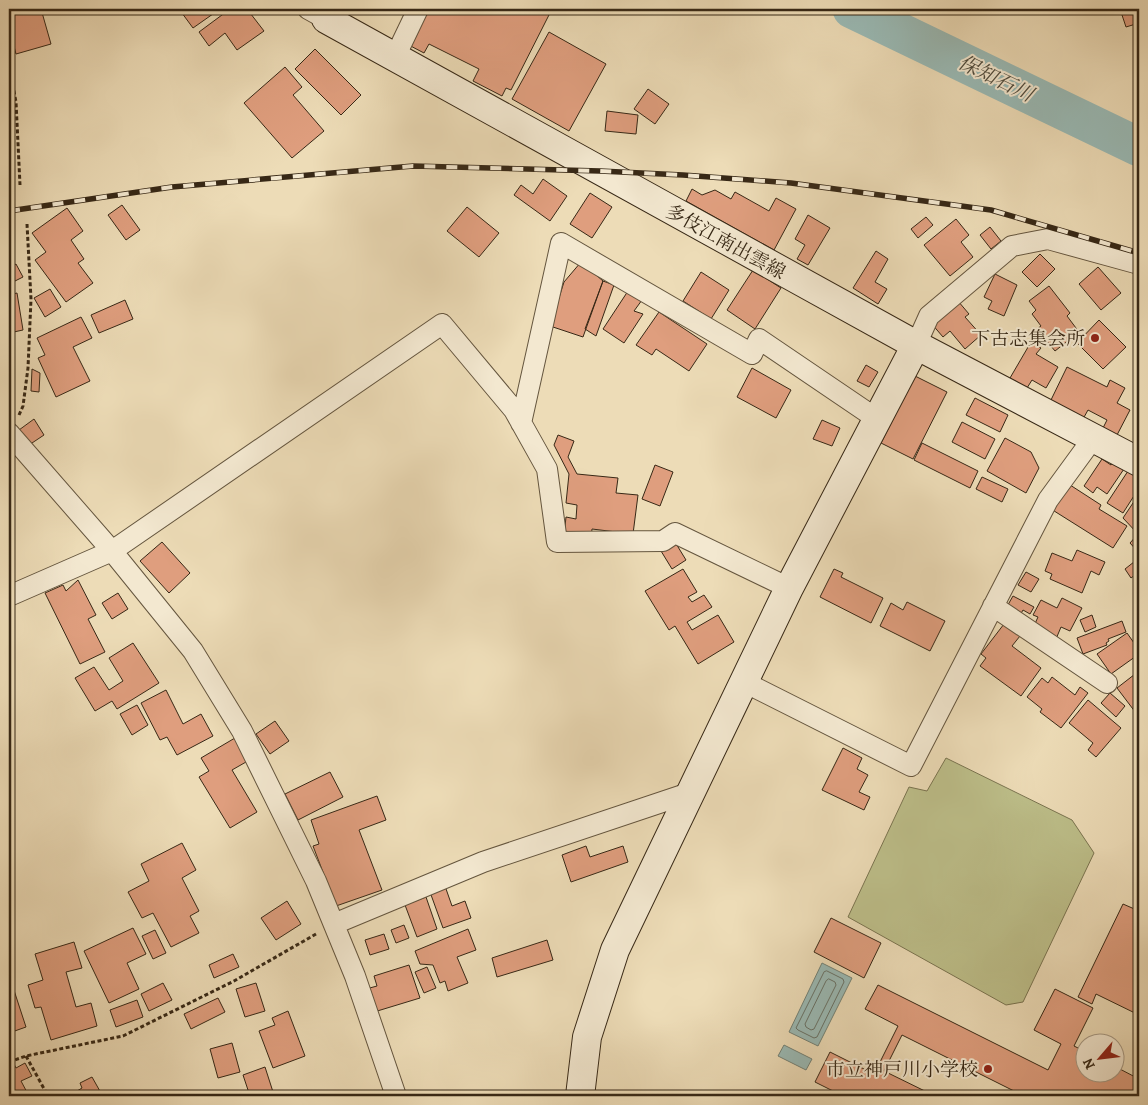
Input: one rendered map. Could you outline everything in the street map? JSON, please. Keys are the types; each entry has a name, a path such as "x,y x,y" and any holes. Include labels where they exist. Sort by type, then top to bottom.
{"main road":[{"name":"多伎江南出雲線","path":"321,12 395,57 916,345 1139,462"},
{"path":"580,1096 587,1037 615,950 789,588 916,345"}],"street":[{"path":"395,57 418,9"},
{"path":"916,345 929,316 1012,246 1048,239 1139,264"},
{"path":"521,423 562,243 752,354 759,339 877,419"},
{"path":"9,596 112,551 442,324 514,410 547,469 557,542 663,541 675,532 789,588"},
{"path":"10,435 112,551 193,651 242,731 316,881 355,976 396,1096"},
{"path":"744,682 911,766 1048,500 1094,437"},
{"path":"993,606 1107,683"},
{"path":"334,924 483,862 690,793"}],"path":[{"path":"9,65 16,102 20,185"},
{"path":"10,435 23,406 28,368 31,299 27,224"},
{"path":"9,1062 26,1056 123,1036 234,981 334,924"},
{"path":"26,1056 48,1096"}],"green space":[{"path":"946,758 1072,820 1094,853 1023,1002 1006,1005 848,917 909,787 927,791"}],"water":[{"path":"822,963 852,978 818,1046 789,1032"},
{"path":"784,1045 812,1059 806,1070 778,1056"}],"building":[{"path":"9,9 41,9 51,44 16,54 9,27"},
{"path":"179,9 220,9 193,28"},
{"path":"230,9 247,9 264,31 237,50 225,33 209,46 199,32"},
{"path":"420,9 552,9 511,90 506,88 502,96 473,81 479,69 429,44 424,53 403,42"},
{"path":"1136,9 1139,23 1126,27 1121,12"},
{"path":"549,32 606,64 569,131 512,99"},
{"path":"315,49 361,95 341,115 295,69"},
{"path":"285,67 302,87 293,95 324,131 292,158 244,103"},
{"path":"648,89 669,104 655,124 634,109"},
{"path":"607,111 638,115 636,134 605,131"},
{"path":"543,179 567,196 550,221 514,195 521,185 533,194"},
{"path":"692,189 702,195 715,190 731,199 735,192 769,211 776,198 796,209 774,250 686,201"},
{"path":"590,193 612,207 592,238 570,224"},
{"path":"122,205 140,230 126,240 108,215"},
{"path":"467,207 499,233 479,257 447,231"},
{"path":"67,208 83,231 71,240 84,259 78,263 93,283 66,302 35,260 46,252 32,233"},
{"path":"808,215 830,228 808,265 797,259 805,245 795,239"},
{"path":"926,217 933,225 918,238 911,229"},
{"path":"956,219 969,235 961,242 973,257 950,276 924,245"},
{"path":"990,227 1001,241 991,249 980,235"},
{"path":"876,251 888,259 875,282 887,289 878,304 853,288"},
{"path":"1040,254 1055,269 1037,287 1022,272"},
{"path":"581,262 603,281 583,337 550,326 564,282"},
{"path":"16,264 23,277 9,284 9,268"},
{"path":"1098,267 1121,293 1101,310 1079,284"},
{"path":"753,270 781,288 755,329 727,310"},
{"path":"701,272 729,290 711,319 683,301"},
{"path":"995,274 1017,285 1004,316 988,309 992,301 984,297"},
{"path":"603,281 614,285 596,336 585,329"},
{"path":"1049,286 1070,313 1067,316 1079,332 1055,351 1037,329 1041,326 1032,314 1036,310 1029,301"},
{"path":"50,289 61,307 45,317 34,298"},
{"path":"628,291 642,300 634,311 643,314 624,343 603,329"},
{"path":"17,293 23,330 9,333 9,295"},
{"path":"125,300 133,319 99,333 91,315"},
{"path":"958,301 969,314 965,317 981,335 965,349 950,331 943,337 931,323"},
{"path":"659,312 707,344 689,371 656,349 652,355 636,345"},
{"path":"81,317 92,338 73,347 90,381 56,397 38,358 45,355 37,338"},
{"path":"1099,320 1126,347 1103,369 1077,343"},
{"path":"1031,342 1041,348 1036,354 1058,367 1046,388 1032,380 1027,388 1010,378"},
{"path":"866,365 878,372 869,387 857,381"},
{"path":"1067,367 1107,387 1110,380 1125,388 1117,403 1130,410 1117,435 1103,428 1107,420 1088,410 1083,419 1050,402"},
{"path":"752,368 791,390 776,418 737,397"},
{"path":"32,369 40,373 39,392 31,391"},
{"path":"915,376 947,392 913,459 881,443 898,409 906,379 912,382"},
{"path":"975,398 1008,415 1000,432 966,415"},
{"path":"34,419 44,435 29,445 19,430"},
{"path":"822,420 840,428 832,446 813,439"},
{"path":"962,422 995,439 985,459 952,442"},
{"path":"558,435 574,441 568,457 577,474 618,478 616,493 638,495 633,534 592,529 591,539 564,536 566,517 576,519 577,505 566,503 569,474 554,445"},
{"path":"1005,438 1031,452 1039,468 1026,493 987,471"},
{"path":"922,443 978,471 970,488 914,460"},
{"path":"1115,458 1126,466 1107,494 1097,487 1093,493 1084,486 1102,459 1111,465"},
{"path":"655,465 673,472 660,506 642,499"},
{"path":"1128,471 1139,478 1139,488 1123,513 1107,503"},
{"path":"982,477 1008,489 1002,502 976,489"},
{"path":"1067,483 1101,505 1099,509 1127,526 1113,548 1051,509"},
{"path":"1139,494 1139,553 1130,543 1138,534 1123,518"},
{"path":"162,542 190,573 169,593 140,561"},
{"path":"675,542 686,560 672,569 661,551"},
{"path":"1077,550 1105,562 1099,575 1091,571 1082,593 1050,579 1052,574 1045,571 1052,553 1072,561"},
{"path":"1139,558 1139,572 1131,578 1125,569"},
{"path":"683,569 697,592 688,597 692,602 704,595 712,607 687,622 692,630 718,615 734,642 698,664 675,626 669,630 645,591"},
{"path":"834,569 843,573 841,577 883,598 871,623 820,597"},
{"path":"1026,572 1039,579 1031,592 1018,585"},
{"path":"78,580 96,615 88,619 105,652 80,664 45,593 63,585 66,591"},
{"path":"118,593 128,609 112,619 102,603"},
{"path":"1013,596 1034,607 1030,614 1023,610 1019,617 1005,610"},
{"path":"1062,598 1082,608 1070,631 1061,627 1056,639 1033,628 1038,617 1033,615 1041,600 1057,608"},
{"path":"907,602 945,621 930,651 880,626 891,603 903,610"},
{"path":"1092,615 1096,627 1085,632 1080,620"},
{"path":"1122,621 1126,632 1108,639 1107,645 1083,654 1077,638"},
{"path":"1004,624 1020,636 1012,646 1041,668 1021,696 980,666 986,658 981,654"},
{"path":"1127,633 1139,650 1139,654 1111,674 1097,654"},
{"path":"133,643 159,683 117,709 112,701 95,711 75,678 94,667 109,690 123,681 109,658"},
{"path":"1139,671 1139,717 1117,688"},
{"path":"1052,677 1075,695 1080,687 1088,693 1061,728 1040,712 1042,709 1027,697 1042,678 1048,683"},
{"path":"166,690 183,724 201,714 213,736 177,755 167,737 160,740 141,703"},
{"path":"1110,693 1125,706 1116,717 1101,703"},
{"path":"1088,700 1121,728 1096,757 1088,750 1093,743 1069,723"},
{"path":"137,705 148,725 132,735 120,714"},
{"path":"275,721 289,741 270,754 256,734"},
{"path":"240,735 253,758 232,770 257,812 230,828 199,777 209,771 201,758"},
{"path":"843,748 862,758 857,769 868,775 859,792 870,797 864,810 822,790"},
{"path":"330,772 343,797 298,820 285,794"},
{"path":"377,796 386,820 359,830 382,890 336,906 313,846 319,844 311,820"},
{"path":"182,843 196,870 182,878 199,911 190,916 199,933 171,947 153,913 142,918 128,892 149,881 141,864"},
{"path":"586,846 590,857 623,846 628,862 571,882 562,855"},
{"path":"445,886 452,906 465,901 471,918 443,928 430,892"},
{"path":"426,897 437,929 417,937 405,905"},
{"path":"287,901 301,924 276,940 261,918"},
{"path":"1123,904 1139,911 1139,1015 1096,994 1092,1004 1078,997"},
{"path":"831,918 881,943 864,978 814,952"},
{"path":"404,925 409,938 396,943 391,930"},
{"path":"133,928 146,954 127,963 139,989 109,1003 84,951"},
{"path":"468,929 476,950 457,957 468,983 448,991 445,981 440,983 433,965 420,964 415,951"},
{"path":"155,930 166,953 153,959 142,936"},
{"path":"384,934 389,949 370,955 365,940"},
{"path":"547,940 553,960 497,977 492,958"},
{"path":"74,942 82,968 66,972 76,1007 91,1003 97,1026 51,1040 41,1007 35,1008 28,985 43,980 35,954"},
{"path":"233,954 239,967 214,978 209,965"},
{"path":"409,965 420,998 374,1012 366,989 377,986 374,976"},
{"path":"427,967 436,988 424,993 415,972"},
{"path":"9,975 26,1027 9,1033"},
{"path":"163,983 172,1000 149,1011 141,994"},
{"path":"256,983 265,1011 245,1017 236,989"},
{"path":"878,985 1048,1070 1061,1044 1034,1030 1055,989 1093,1008 1081,1032 1076,1032 1074,1046 1076,1047 1076,1082 1126,1082 1126,1072 1139,1079 1139,1096 1076,1096 1069,1093 1067,1096 1024,1096 902,1035 884,1071 935,1096 841,1096 815,1082 830,1052 874,1074 898,1026 865,1009"},
{"path":"218,998 225,1012 191,1029 184,1014"},
{"path":"137,1000 143,1017 116,1027 110,1010"},
{"path":"288,1011 305,1056 273,1068 259,1031 275,1025 272,1018"},
{"path":"232,1043 240,1072 218,1078 210,1049"},
{"path":"25,1063 32,1076 21,1081 29,1096 9,1096 9,1067 14,1064 16,1068"},
{"path":"265,1067 274,1095 250,1096 243,1075"},
{"path":"92,1077 101,1093 95,1096 73,1096 72,1094 82,1088 80,1083"}],"waterway":[{"name":"保知石川","path":"852,9 1139,147"}],"railway":[{"path":"9,211 172,187 413,166 600,171 791,183 991,210 1139,253"}],"place":[{"name":"下古志集会所","path":"1095,338"},
{"name":"市立神戸川小学校","path":"988,1069"}]}
